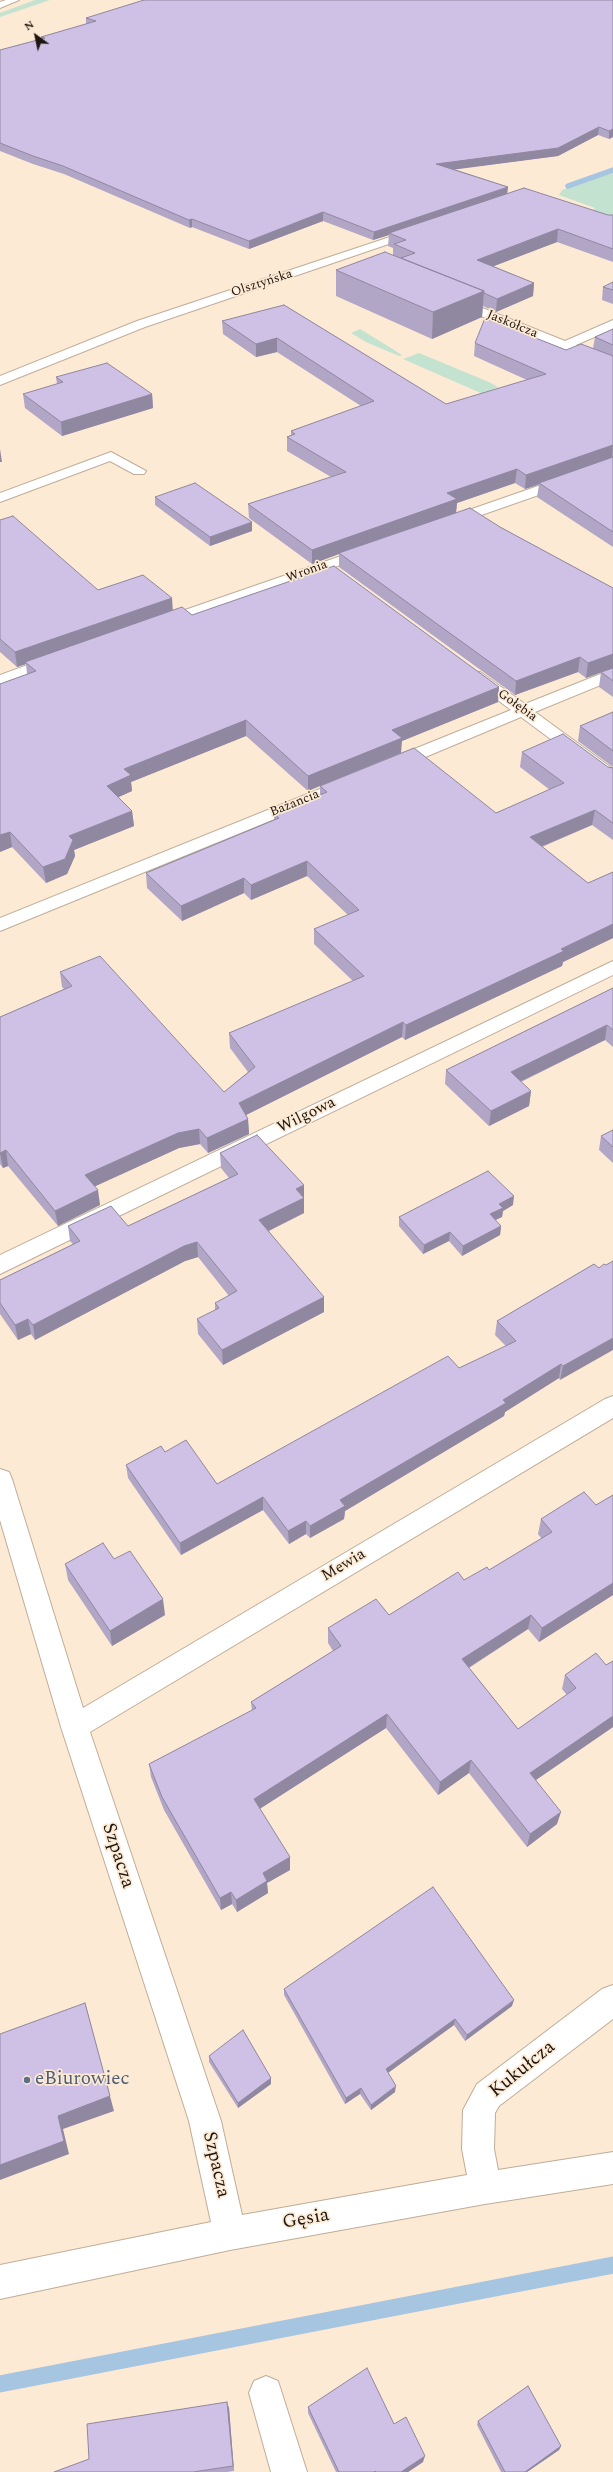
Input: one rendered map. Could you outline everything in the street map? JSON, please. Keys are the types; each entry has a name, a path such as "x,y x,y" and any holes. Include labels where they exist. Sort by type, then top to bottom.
{"street":[{"path":"0,6 15,0"},
{"name":"Olsztyńska","path":"0,381 141,324 428,227"},
{"path":"345,256 363,263"},
{"name":"Jaskółcza","path":"442,296 613,365"},
{"path":"564,346 613,324"},
{"path":"0,498 111,456 139,471"},
{"path":"436,527 613,464"},
{"name":"Wronia","path":"149,627 384,545"},
{"path":"324,566 340,577"},
{"path":"0,680 67,656"},
{"name":"Gołębia","path":"460,664 613,777"},
{"name":"Bażancia","path":"0,926 613,674"},
{"name":"Wilgowa","path":"0,1265 613,967"},
{"name":"Mewia","path":"74,1727 613,1406"},
{"name":"Szpacza","path":"0,1479 74,1727 205,2121 230,2234"},
{"name":"Kukułcza","path":"485,2188 478,2149 479,2110 488,2095 613,2000"},
{"name":"Gęsia","path":"0,2282 230,2234 485,2188 613,2168"},
{"path":"266,2393 289,2472"}],"green space":[{"path":"35,0 50,0 0,17 0,13"},
{"path":"613,173 613,218 592,211 595,208 559,195 562,190"},
{"path":"360,329 402,355 399,356 366,342 351,333"},
{"path":"419,353 498,387 483,394 403,359"}],"building":[{"path":"144,0 613,0 613,129 609,131 599,127 558,148 436,164 508,187 374,232 323,212 249,241 192,219 189,220 63,166 0,143 0,50 45,38 41,37 96,21 86,18"},
{"path":"524,188 608,215 613,215 613,249 558,229 477,260 534,283 497,299 484,293 484,291 401,258 415,253 394,244 406,240 389,233"},
{"path":"385,252 484,291 433,312 336,270"},
{"path":"613,282 613,290 603,287"},
{"path":"284,305 446,404 546,374 475,343 485,318 566,350 581,344 613,356 613,445 526,475 517,469 447,493 457,499 312,550 248,504 346,472 287,437 295,434 291,431 374,401 277,338 256,344 222,321"},
{"path":"613,329 613,345 595,337"},
{"path":"107,363 152,394 61,422 23,394 63,382 56,377"},
{"path":"613,457 613,532 539,483"},
{"path":"195,483 252,522 210,537 155,497"},
{"path":"470,508 500,527 613,588 613,654 588,663 580,657 516,681 339,553"},
{"path":"13,516 98,590 143,575 172,598 15,652 0,639 0,520"},
{"path":"334,566 499,687 392,730 402,738 308,776 246,720 124,769 131,775 107,786 132,811 69,836 73,840 65,859 43,867 10,832 0,835 0,684 36,671 25,662 182,607 192,615"},
{"path":"613,668 613,681 601,672"},
{"path":"613,712 613,751 580,726"},
{"path":"563,734 608,767 613,768 613,823 595,810 530,837 588,883 613,872 613,924 561,949 564,951 406,1025 403,1022 239,1103 248,1119 207,1138 199,1129 178,1133 85,1175 98,1190 55,1211 6,1150 0,1153 0,1017 72,986 60,972 100,956 224,1092 255,1067 229,1033 364,976 314,929 359,910 307,861 251,885 244,878 181,906 146,873 279,818 274,814 327,792 320,786 414,748 496,813 564,783 522,752"},
{"path":"613,988 613,1030 607,1025 511,1072 531,1091 491,1111 446,1070"},
{"path":"613,1130 613,1147 601,1136"},
{"path":"257,1135 304,1185 296,1189 304,1198 259,1220 324,1297 222,1350 197,1319 219,1308 215,1303 237,1291 197,1242 184,1246 33,1325 28,1319 15,1325 0,1303 0,1280 80,1241 68,1226 111,1206 128,1226 238,1174 220,1153"},
{"path":"488,1171 514,1196 499,1204 503,1208 490,1214 501,1226 463,1246 450,1232 424,1245 399,1217"},
{"path":"613,1261 613,1338 563,1366 561,1364 503,1400 506,1403 340,1500 345,1506 310,1526 306,1521 288,1531 263,1497 180,1543 126,1465 161,1446 165,1452 186,1440 217,1484 448,1356 459,1368 516,1341 497,1321 594,1264 599,1268 604,1264 606,1265"},
{"path":"584,1492 596,1505 613,1495 613,1583 542,1628 531,1615 462,1659 518,1729 576,1688 565,1675 596,1653 606,1665 613,1661 613,1716 530,1773 561,1812 530,1834 471,1760 440,1782 387,1714 254,1799 290,1857 263,1873 267,1881 236,1900 231,1892 220,1898 162,1797 149,1764 256,1708 251,1702 341,1646 328,1628 376,1599 389,1615 458,1572 464,1580 487,1567 489,1570 552,1532 541,1519"},
{"path":"103,1543 114,1559 130,1551 163,1599 110,1631 65,1564"},
{"path":"433,1887 514,2000 467,2035 455,2019 386,2069 396,2086 371,2105 361,2088 346,2098 284,1989"},
{"path":"85,2003 110,2096 58,2116 64,2141 0,2165 0,2034"},
{"path":"243,2030 271,2078 238,2103 209,2056"},
{"path":"367,2368 394,2424 406,2417 425,2456 401,2472 339,2472 308,2407"},
{"path":"528,2386 561,2446 525,2472 505,2472 478,2421"},
{"path":"227,2402 233,2466 193,2472 54,2472 89,2459 87,2424"}],"waterway":[{"path":"568,186 613,170"},
{"path":"0,2384 613,2265"}],"place":[{"name":"eBiurowiec","path":"27,2080"}]}
